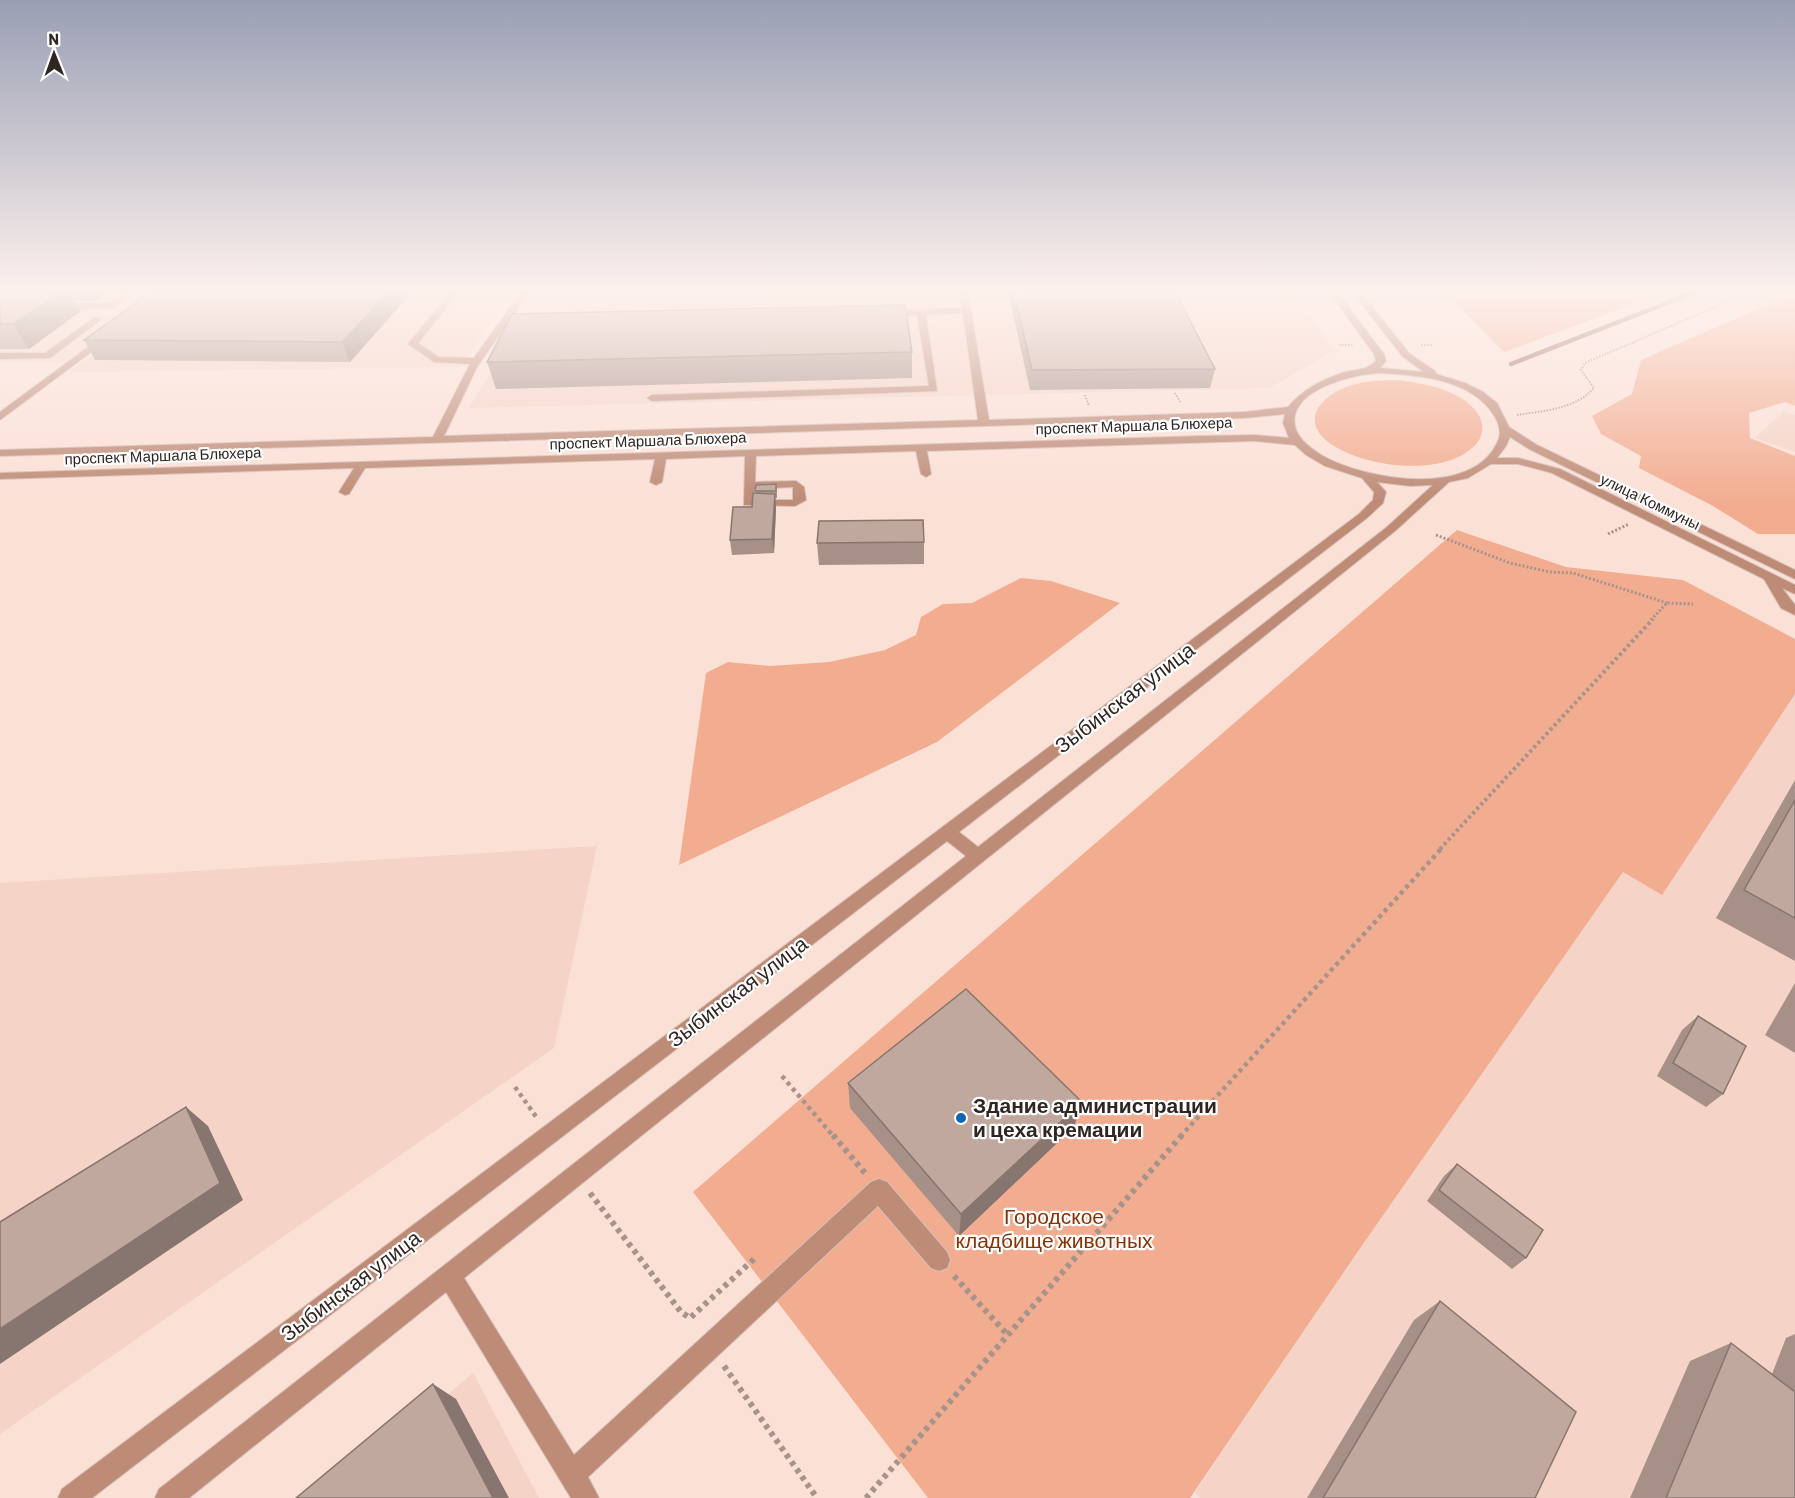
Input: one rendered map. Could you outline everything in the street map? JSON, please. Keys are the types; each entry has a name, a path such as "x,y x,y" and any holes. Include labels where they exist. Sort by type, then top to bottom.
{"street":[{"path":"0,417 73,362"},
{"path":"437,440 476,362"},
{"path":"652,398 934,389 929,362"},
{"path":"975,362 984,423"},
{"path":"1372,370 1380,362"},
{"path":"1416,362 1440,378 1483,397 1501,417 1505,429 1503,444 1487,461 1474,469 1445,480 1401,482 1366,476 1328,463 1310,453 1298,442 1289,424 1291,410 1301,396 1323,382 1352,373 1372,370 1406,371 1440,378"},
{"name":"проспект Маршала Блюхера","path":"0,453 1245,415 1291,410"},
{"name":"улица Коммуны","path":"1505,429 1533,447 1795,574"},
{"name":"проспект Маршала Блюхера","path":"0,476 1200,439 1255,438 1298,442"},
{"path":"921,447 926,474"},
{"path":"749,486 750,453"},
{"path":"657,482 661,456"},
{"name":"улица Коммуны","path":"1487,461 1518,461 1556,471 1795,590"},
{"path":"345,492 361,465"},
{"name":"Зыбинская улица","path":"71,1498 1363,516 1379,501 1380,492 1366,476"},
{"name":"Зыбинская улица","path":"168,1498 1391,529 1445,480"},
{"path":"1768,576 1786,606 1795,610"},
{"path":"947,832 978,857"},
{"path":"573,1474 879,1190 939,1260"},
{"path":"448,1275 586,1498"}],"path":[{"path":"1501,417 1562,406 1591,393 1594,388 1581,370 1588,362"},
{"path":"1436,535 1510,563 1550,572 1573,573 1667,603 1693,604"},
{"path":"866,1498 1006,1333 1469,816 1667,603"},
{"path":"782,1076 879,1190"},
{"path":"608,1217 681,1312 690,1318 754,1258"},
{"path":"939,1260 1006,1333"},
{"path":"719,1360 817,1498"}],"shaded area":[{"path":"0,362 66,362 65,363"},
{"path":"82,362 464,362 460,367 69,372"},
{"path":"497,362 1314,362 1269,388 469,408"},
{"path":"1784,411 1795,415 1795,452 1755,438"},
{"path":"1795,694 1795,1498 1200,1498 1195,1492 1363,1244 1623,872 1662,894"},
{"path":"597,846 554,1048 0,1434 0,883"},
{"path":"473,1373 539,1498 326,1498"}],"green space":[{"path":"1640,362 1795,362 1795,406 1785,402 1749,413 1750,438 1795,456 1795,534 1758,534 1713,506 1639,468 1641,456 1601,434 1592,416 1632,394"},
{"path":"1395,380 1429,385 1452,393 1471,405 1481,421 1482,432 1477,443 1456,458 1429,465 1398,465 1367,460 1340,450 1322,436 1315,420 1323,402 1330,396 1356,384"},
{"name":"Городское кладбище животных","path":"1457,530 1566,567 1683,580 1795,639 1795,694 1662,895 1623,872 1363,1244 1190,1498 928,1498 693,1192"},
{"path":"1021,578 1051,581 1120,603 937,742 679,865 706,673 728,662 770,666 829,662 885,650 916,635 921,617 943,604 972,603"}],"building":[{"path":"1030,362 1211,362 1215,369 1032,370"},
{"path":"776,484 776,491 755,491 756,485"},
{"path":"753,493 775,494 772,539 730,540 733,507 752,507"},
{"path":"923,520 924,542 817,543 819,521"},
{"path":"1795,800 1795,918 1744,890"},
{"name":"Здание администрации и цеха кремации","path":"966,989 1082,1102 961,1214 848,1083"},
{"path":"1698,1016 1746,1046 1723,1094 1673,1063"},
{"path":"186,1107 220,1183 0,1329 0,1222"},
{"path":"1457,1164 1543,1230 1526,1258 1439,1190"},
{"path":"1440,1301 1576,1412 1535,1498 1323,1498"},
{"path":"1731,1343 1795,1392 1795,1498 1666,1498"},
{"path":"433,1384 493,1498 296,1498"}],"waterway":[{"path":"1511,364 1516,362"}],"place":[{"name":"Здание администрации и цеха кремации","path":"961,1118"}]}
